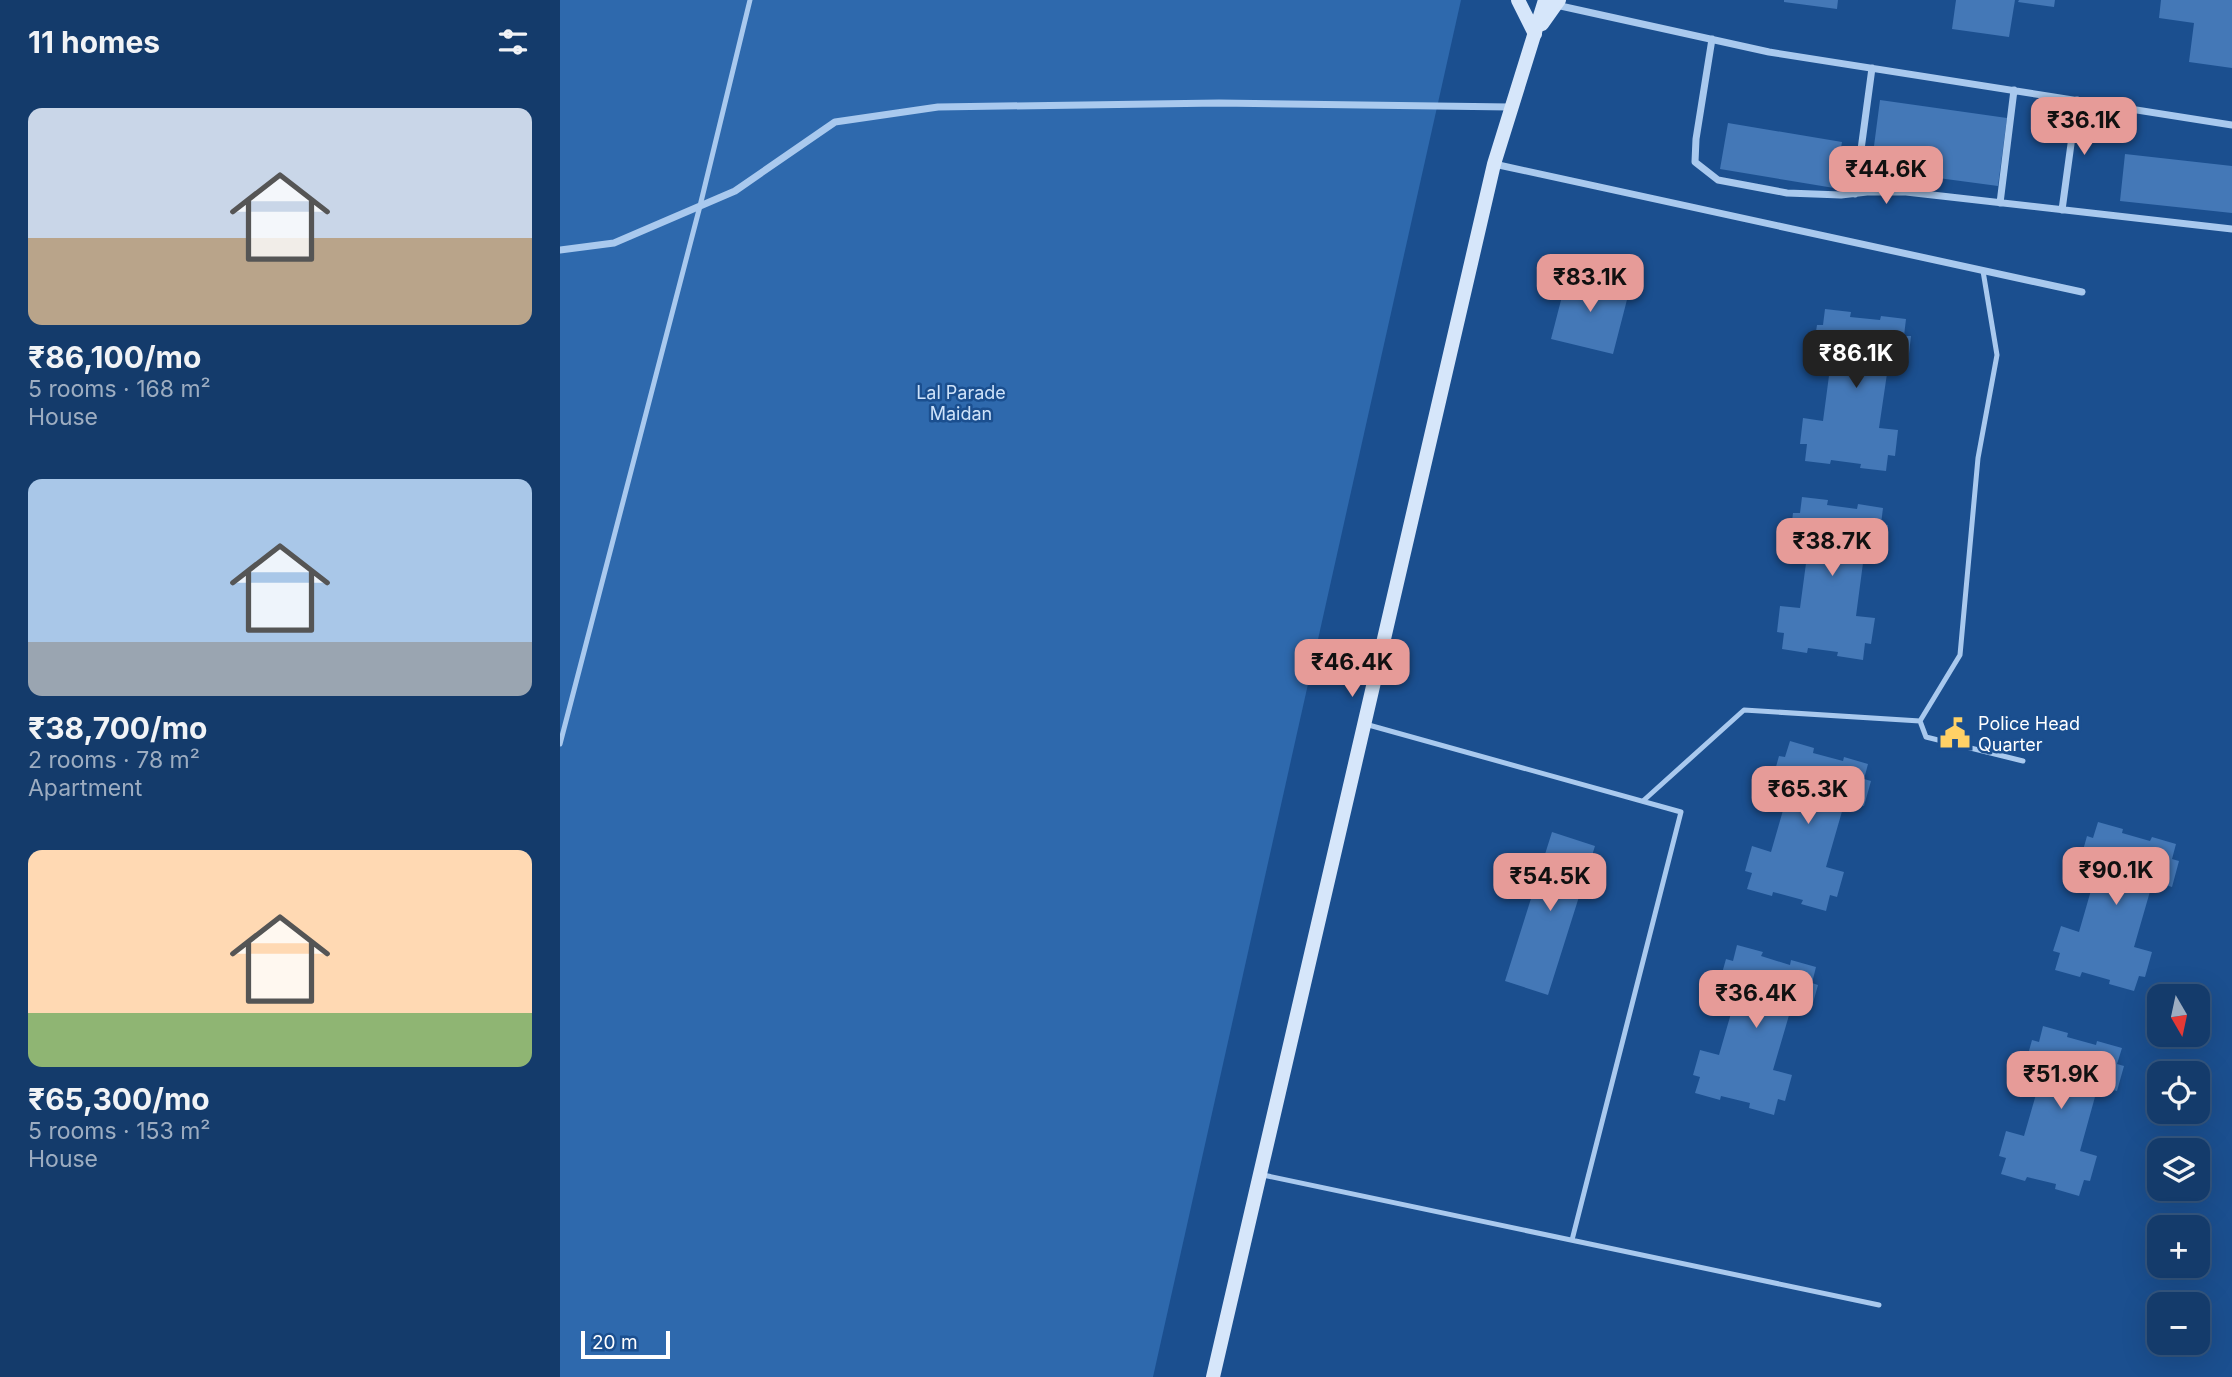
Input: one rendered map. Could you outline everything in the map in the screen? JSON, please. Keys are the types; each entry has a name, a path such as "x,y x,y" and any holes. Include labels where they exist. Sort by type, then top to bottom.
{"main road":[{"path":"1518,0 1535,34"},
{"path":"1213,1377 1494,164 1535,34 1553,2"}],"street":[{"path":"1553,2 1769,52 2232,125"},
{"path":"1712,39 1696,139 1695,162 1718,180 1787,193 1841,195 1906,192 2232,229"},
{"path":"1855,194 1872,68"},
{"path":"2000,203 2014,90"},
{"path":"2062,210 2077,100"},
{"path":"560,250 614,243 735,191 835,122 938,107 1219,103 1510,107"},
{"path":"1494,164 2082,292"}],"lane":[{"path":"560,744 700,206 750,0"},
{"path":"1920,721 1960,655 1978,458 1997,355 1983,271"},
{"path":"1643,802 1744,710 1920,721"},
{"path":"1920,721 1926,737 2023,761"},
{"path":"1364,724 1681,812 1572,1240"},
{"path":"1260,1174 1879,1305"}],"green space":[{"name":"Lal Parade Maidan","path":"560,0 1461,0 1153,1377 560,1377"}],"building":[{"path":"1784,0 1838,0 1837,9"},
{"path":"1956,0 2015,0 2009,37 1952,29"},
{"path":"2055,0 2054,7 2018,2"},
{"path":"2161,0 2232,0 2232,68 2189,62 2194,23 2159,18"},
{"path":"1880,100 2007,118 1998,186 1871,169"},
{"path":"1728,123 1842,142 1834,188 1720,169"},
{"path":"2125,154 2232,166 2232,213 2120,201"},
{"path":"1568,273 1630,288 1613,354 1551,339"},
{"path":"1825,309 1851,312 1850,317 1880,320 1881,316 1906,319 1904,336 1911,336 1908,362 1889,360 1879,428 1898,430 1895,456 1888,455 1886,471 1860,468 1861,464 1831,460 1830,464 1805,461 1807,444 1800,444 1803,418 1823,421 1832,353 1813,350 1817,325 1823,325"},
{"path":"1802,497 1828,500 1827,505 1857,509 1858,504 1883,508 1881,524 1888,525 1884,551 1865,548 1856,616 1875,618 1871,644 1865,643 1863,660 1837,656 1838,652 1808,648 1807,653 1782,649 1784,633 1777,632 1780,606 1800,608 1809,541 1790,538 1793,513 1800,513"},
{"path":"1790,741 1814,748 1813,753 1843,761 1844,757 1868,764 1864,779 1871,781 1864,806 1845,801 1826,867 1844,872 1837,897 1830,895 1826,911 1801,904 1803,900 1747,889 1752,873 1745,871 1752,846 1771,852 1790,786 1772,781 1779,756 1785,757"},
{"path":"2098,822 2150,841 2152,837 2176,844 2172,859 2179,861 2172,887 2153,881 2134,947 2152,952 2145,977 2139,976 2134,991 2082,972 2080,977 2055,970 2060,953 2053,951 2061,926 2079,932 2098,866 2080,861 2087,836 2093,838"},
{"path":"1552,832 1595,846 1548,995 1505,981"},
{"path":"1737,945 1763,952 1761,956 1790,965 1791,960 1816,967 1812,983 1818,985 1811,1010 1792,1005 1773,1070 1792,1075 1785,1101 1778,1099 1774,1115 1749,1108 1750,1103 1721,1096 1720,1100 1695,1093 1700,1077 1693,1075 1700,1050 1719,1055 1738,989 1719,984 1726,959 1733,961"},
{"path":"2043,1026 2068,1033 2067,1037 2096,1045 2097,1041 2122,1048 2117,1064 2124,1066 2117,1091 2098,1086 2080,1151 2097,1156 2090,1181 2084,1180 2079,1196 2055,1189 2056,1184 2027,1177 2025,1181 2001,1174 2006,1158 1999,1156 2006,1131 2024,1136 2043,1070 2025,1065 2032,1040 2039,1042"}],"place":[{"name":"Police Head Quarter","path":"1955,733"}]}
